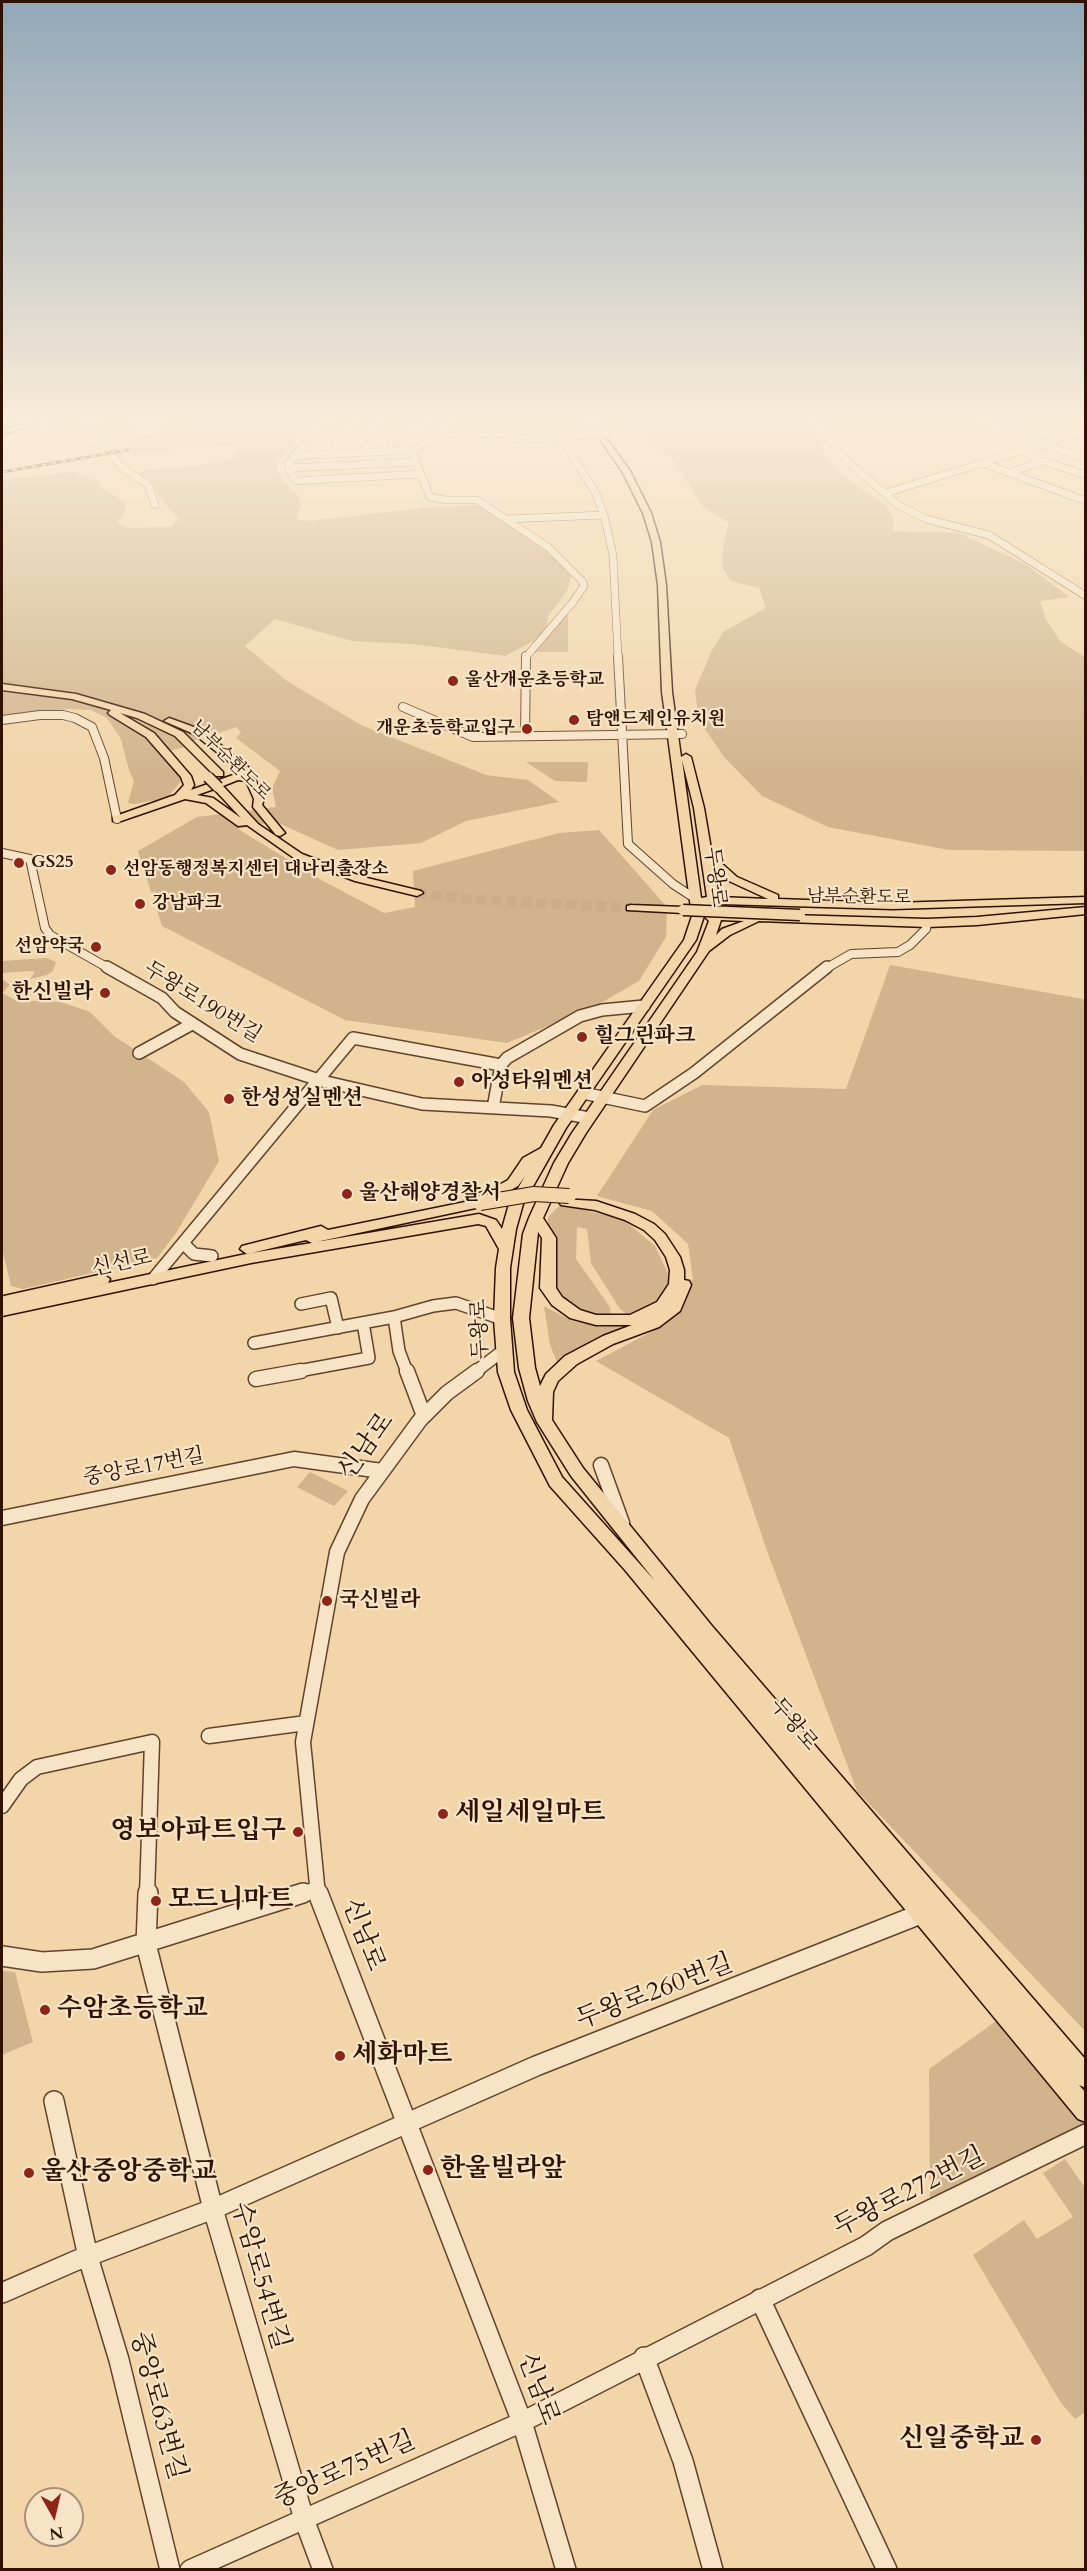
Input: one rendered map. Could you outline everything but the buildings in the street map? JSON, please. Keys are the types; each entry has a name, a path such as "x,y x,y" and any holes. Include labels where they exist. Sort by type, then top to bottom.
{"main road":[{"name":"두왕로","path":"663,537 668,555 678,734 690,865 698,916 690,940 569,1114 516,1204 509,1229 503,1268 502,1319 506,1372 519,1410 556,1481 631,1566 923,1913 1086,2111"},
{"name":"남부순환도로","path":"2,687 54,692 95,704 159,730 214,776 228,783 254,812 280,833 309,851 346,867 420,889 359,879 298,856 261,831 228,783"},
{"name":"남부순환도로","path":"2,693 95,704"},
{"path":"95,704 173,722 198,732 241,765 243,771 228,783"},
{"path":"95,704 150,735 166,752 189,781 186,791 177,798"},
{"name":"두왕로","path":"678,734 699,808 714,900 715,917 712,934 703,952 561,1163 536,1218 530,1234 521,1318 527,1368 536,1401 545,1422 577,1472 626,1533 706,1631 1086,2077"},
{"path":"117,819 177,798 250,779 259,799 256,805 280,833"},
{"path":"177,798 195,796 209,800 260,836 316,863"},
{"path":"704,845 720,868 739,883 802,909"},
{"path":"697,899 764,902 802,909"},
{"path":"764,902 754,904 748,910 751,915 765,919"},
{"name":"남부순환도로","path":"631,904 928,912 1086,902"},
{"name":"남부순환도로","path":"802,909 920,917 1086,909"},
{"path":"698,916 927,923 977,921 1086,909"},
{"path":"703,952 732,928 765,919"},
{"path":"249,1253 286,1238 461,1203 497,1192 513,1183 528,1161 546,1151"},
{"path":"249,1253 482,1207 525,1202 567,1199 598,1201 651,1222 678,1246 688,1275 675,1307 654,1323 608,1340 564,1366 552,1378 545,1392 545,1422"},
{"path":"536,1218 549,1238 548,1288 557,1301 574,1314 596,1320 632,1320 662,1306 676,1284 677,1270 673,1257 660,1237 649,1227 630,1217 567,1199"},
{"path":"249,1253 479,1219 491,1223 507,1251"},
{"name":"신선로","path":"2,1302 158,1273 212,1256 249,1253"},
{"name":"신선로","path":"2,1311 249,1253"}],"street":[{"path":"525,736 526,656 573,602 584,585 558,556 532,537"},
{"path":"609,537 613,555 616,603 628,844 673,884 712,910 715,917"},
{"path":"993,537 1086,596"},
{"path":"403,707 473,736 678,734"},
{"path":"2,720 40,715 63,715 75,718 92,727 104,758 117,819"},
{"name":"두왕로190번길","path":"2,853 30,859 45,928 50,935 162,998 175,1012 240,1054 316,1080 422,1104 569,1114 590,1118"},
{"path":"584,1094 645,1106 703,1065 807,985 829,965 851,954 898,952 910,945 926,929 927,923"},
{"path":"493,1108 501,1065 516,1053 580,1016 602,1010 644,1006"},
{"path":"139,1053 192,1024"},
{"path":"158,1273 353,1038 501,1065"},
{"path":"183,1242 194,1254 212,1256"},
{"path":"301,1304 331,1299 338,1328"},
{"path":"254,1343 456,1303 502,1319"},
{"path":"394,1317 399,1351 424,1416"},
{"path":"256,1379 369,1358 363,1323"},
{"name":"신남로","path":"504,1350 447,1393 424,1416 362,1498 337,1552 303,1742 316,1889 522,2422 566,2570"},
{"name":"중앙로17번길","path":"2,1518 294,1459 382,1472"},
{"path":"601,1465 626,1533"},
{"path":"209,1736 306,1723"},
{"name":"수암로54번길","path":"2,1806 21,1779 37,1767 152,1742 146,1944 213,2208 304,2519 323,2570"},
{"path":"2,1956 42,1962 78,1961 146,1944 316,1889"},
{"name":"두왕로260번길","path":"407,2125 536,2066 923,1913"},
{"name":"중앙로63번길","path":"54,2101 88,2257 119,2360 170,2570"},
{"path":"2,2293 213,2208 407,2125"},
{"name":"두왕로272번길","path":"522,2422 644,2357 866,2246 887,2231 966,2195 1086,2134"},
{"path":"760,2299 886,2570"},
{"path":"644,2357 683,2461 713,2570"},
{"name":"중앙로75번길","path":"190,2570 522,2422"}],"shaded area":[{"path":"2,537 527,537 553,557 571,576 567,591 548,616 547,634 505,656 412,644 352,641 275,619 245,646 287,681 361,725 486,775 528,780 559,802 466,821 421,843 338,850 274,821 238,829 323,881 384,913 415,907 413,871 559,833 599,830 667,907 666,937 639,981 594,1007 507,1043 345,1020 162,926 138,851 197,817 276,807 272,788 280,771 236,738 241,733 237,727 193,741 186,747 158,753 183,779 167,798 134,804 128,803 134,781 121,739 107,718 91,710 70,709 2,715"},
{"path":"726,537 967,537 1027,565 1069,597 1040,601 1046,620 1061,642 1085,657 1085,851 949,850 828,827 762,796 724,757 699,720 695,690 711,652 723,632 766,608 759,588 731,581 722,567"},
{"path":"568,616 568,652 534,652"},
{"path":"526,762 588,762 587,782 555,781"},
{"path":"47,958 56,962 53,971 47,975 30,979 35,972 2,973 2,961"},
{"path":"890,965 1083,999 1085,1002 1085,2031 857,1791 767,1551 729,1438 596,1361 662,1326 693,1279 688,1244 652,1211 597,1196 653,1110 702,1085 846,1089"},
{"path":"2,979 10,985 2,993"},
{"path":"2,993 15,1000 61,1002 90,1012 114,1036 184,1082 209,1112 219,1161 176,1233 157,1258 23,1289 11,1286 2,1248"},
{"path":"559,1206 624,1220 655,1246 672,1282 666,1300 628,1315 620,1309 591,1263 587,1229 577,1227 576,1259 610,1307 611,1318 585,1314 565,1303 553,1287 556,1246 548,1231 548,1217"},
{"path":"544,1306 572,1321 602,1327 637,1324 558,1364 550,1345"},
{"path":"310,1472 348,1491 334,1506 297,1487"},
{"path":"2,1971 15,1972 33,2042 2,2055"},
{"path":"1006,2014 1085,2111 1085,2134 930,2211 929,2069"},
{"path":"1065,2159 1086,2189 1086,2412 1075,2419 1061,2403 973,2255 1024,2220 1037,2239 1073,2217 1043,2173"}],"tunnel":[{"path":"417,893 465,899 631,908"}],"place":[{"name":"울산개운초등학교","path":"453,681"},
{"name":"탐앤드제인유치원","path":"574,720"},
{"name":"개운초등학교입구","path":"527,729"},
{"name":"GS25","path":"19,863"},
{"name":"선암동행정복지센터 대나리출장소","path":"111,870"},
{"name":"강남파크","path":"140,904"},
{"name":"선암약국","path":"96,947"},
{"name":"한신빌라","path":"105,993"},
{"name":"힐그린파크","path":"582,1037"},
{"name":"아성타워멘션","path":"459,1082"},
{"name":"한성성실멘션","path":"229,1099"},
{"name":"울산해양경찰서","path":"347,1194"},
{"name":"국신빌라","path":"327,1601"},
{"name":"세일세일마트","path":"443,1814"},
{"name":"영보아파트입구","path":"298,1832"},
{"name":"모드니마트","path":"156,1901"},
{"name":"수암초등학교","path":"45,2010"},
{"name":"세화마트","path":"340,2056"},
{"name":"한울빌라앞","path":"428,2170"},
{"name":"울산중앙중학교","path":"29,2173"},
{"name":"신일중학교","path":"1036,2440"}]}
